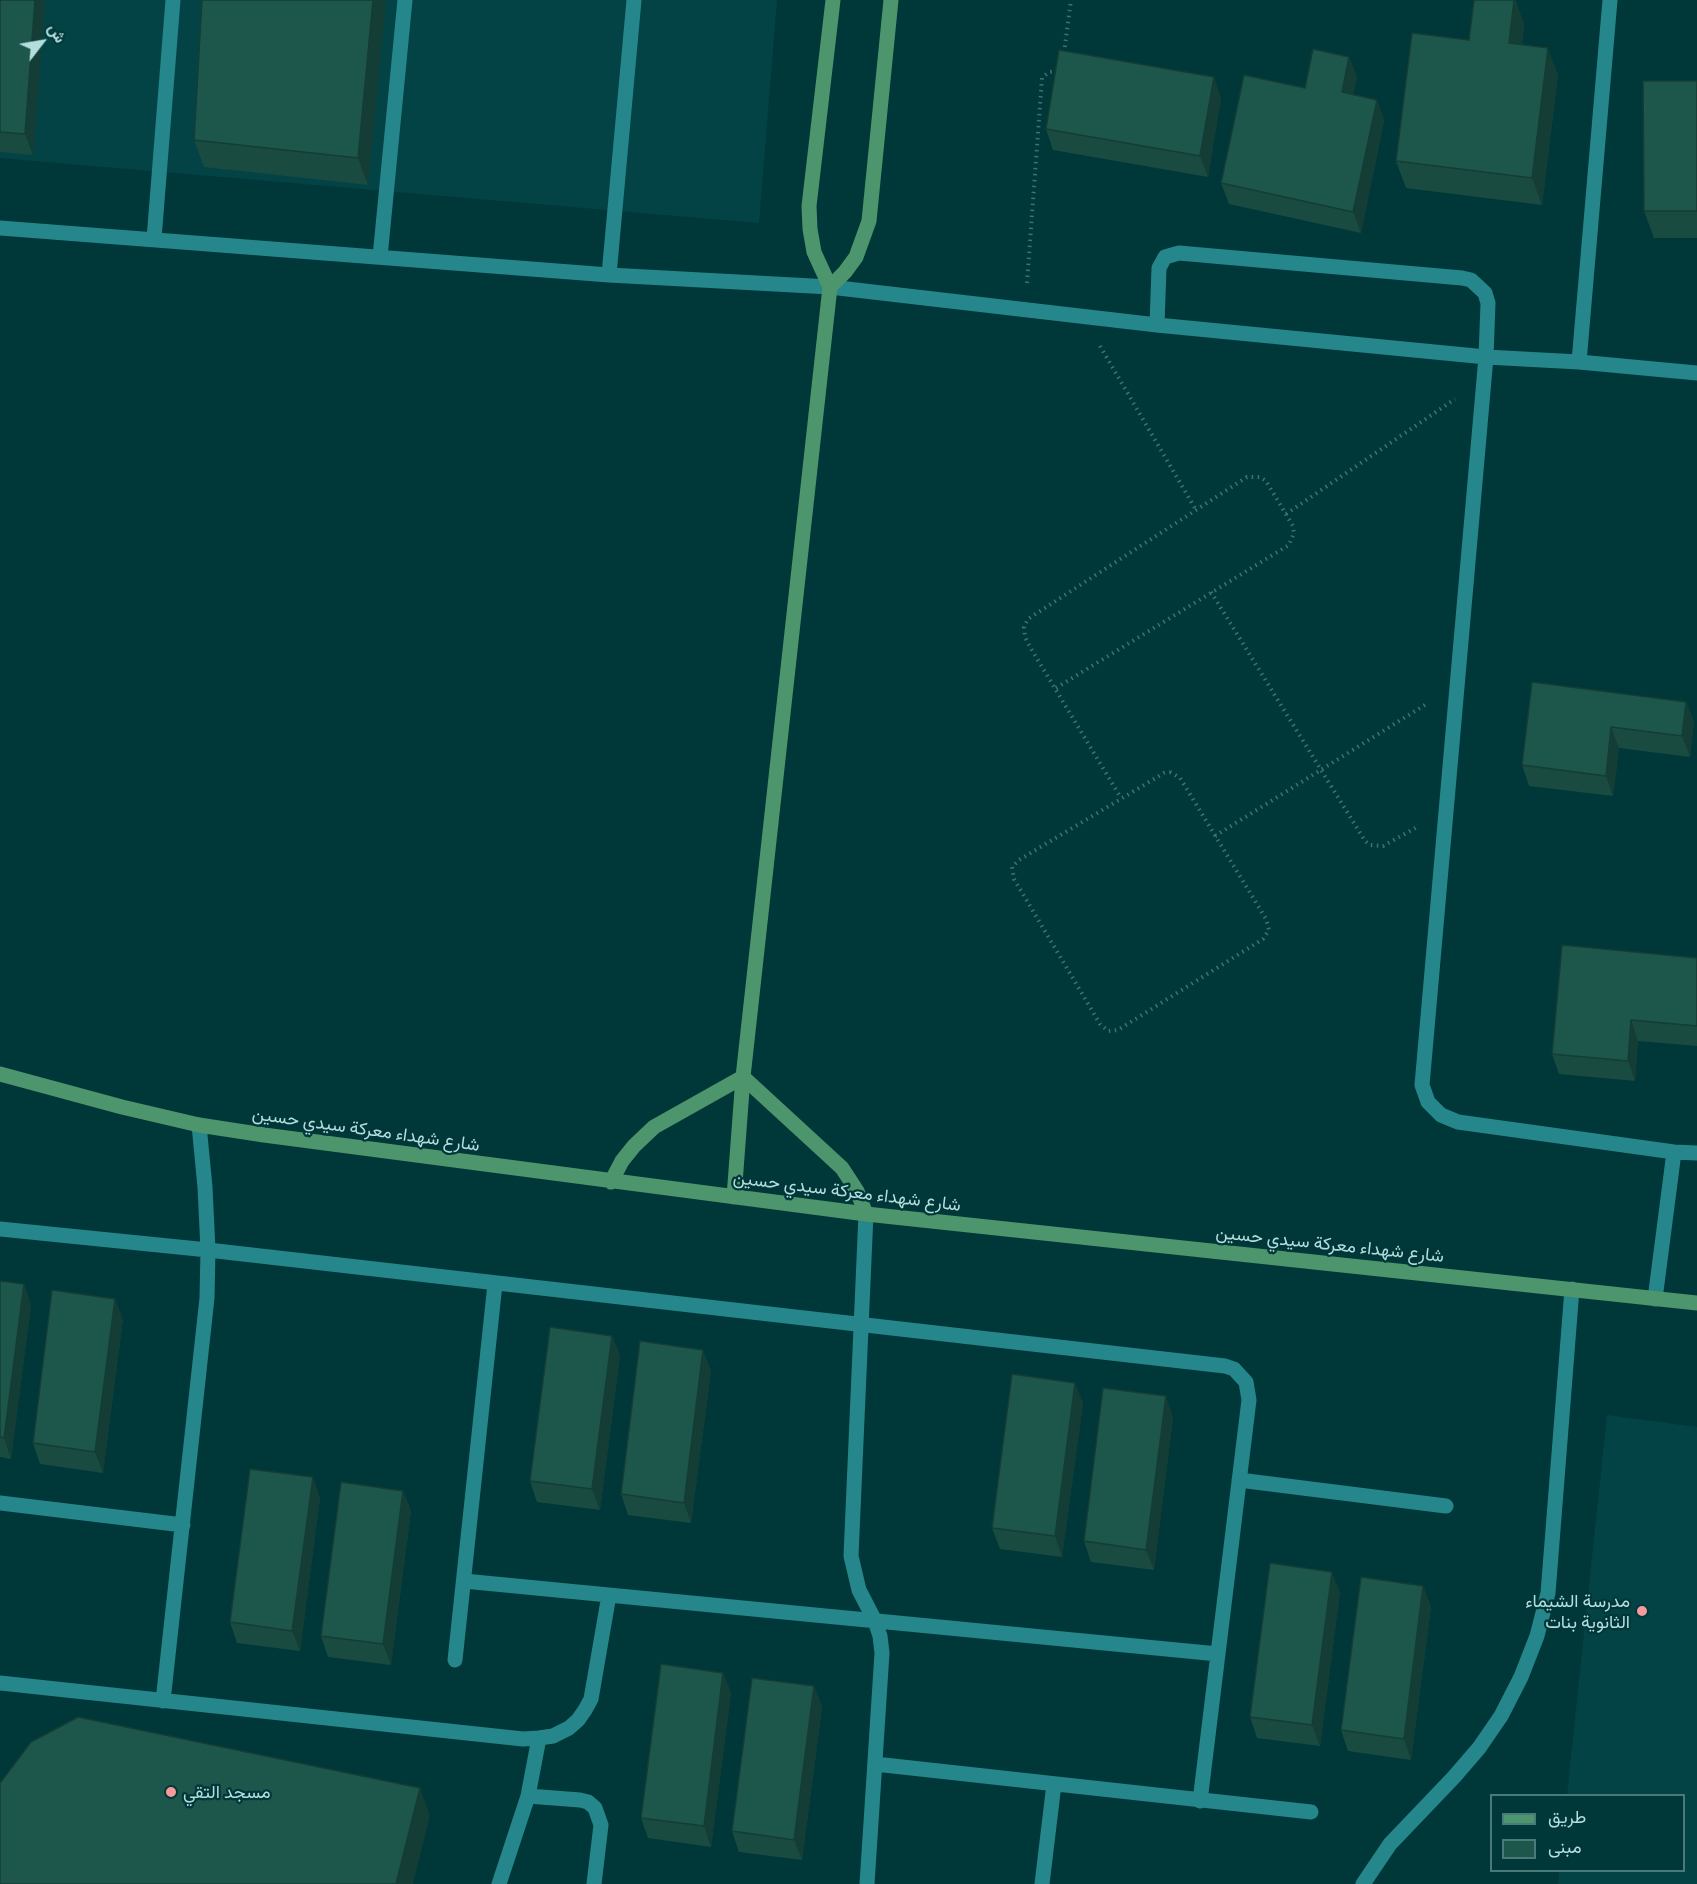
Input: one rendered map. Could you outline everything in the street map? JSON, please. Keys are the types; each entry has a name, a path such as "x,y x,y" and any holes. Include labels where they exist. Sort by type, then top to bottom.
{"main road":[{"path":"734,1197 743,1077 830,288 814,252 809,206 833,0"},
{"path":"830,288 856,257 869,221 891,0"},
{"name":"شارع شهداء معركة سيدي حسين","path":"0,1074 199,1125 611,1182 866,1214 1697,1304"},
{"path":"611,1182 633,1146 654,1127 743,1077"},
{"path":"743,1077 842,1168 857,1191 866,1214"}],"street":[{"path":"154,239 173,0"},
{"path":"380,257 405,0"},
{"path":"609,275 634,0"},
{"path":"1579,362 1610,0"},
{"path":"0,228 609,275 830,288 1156,325 1486,357 1579,362 1697,373"},
{"path":"1156,325 1159,267 1165,257 1172,254 1462,278 1479,285 1485,293 1488,303 1486,357 1422,1084 1428,1102 1441,1115 1458,1122 1674,1152 1697,1153"},
{"path":"163,1701 207,1298 208,1250 199,1125"},
{"path":"1655,1299 1674,1152"},
{"path":"866,1214 851,1556 859,1590 880,1636 882,1653 867,1884"},
{"path":"0,1229 208,1250 1225,1366 1234,1369 1246,1382 1248,1391 1200,1801"},
{"path":"455,1660 495,1284"},
{"path":"1364,1884 1390,1844 1479,1748 1506,1706 1521,1677 1537,1636 1548,1593 1572,1289"},
{"path":"1239,1480 1446,1506"},
{"path":"0,1503 183,1525"},
{"path":"464,1581 1218,1654"},
{"path":"2,1685 523,1739 553,1736 569,1728 578,1720 591,1699 609,1595"},
{"path":"499,1884 528,1796 539,1738"},
{"path":"875,1764 1311,1812"},
{"path":"1042,1884 1054,1784"},
{"path":"528,1796 580,1800 588,1802 595,1808 601,1825 594,1884"}],"path":[{"path":"1063,55 1071,0"},
{"path":"1025,310 1042,78 1049,72 1057,72 1062,66"},
{"path":"1083,317 1196,510"},
{"path":"1286,514 1483,380"},
{"path":"1056,688 1288,545 1294,533 1293,526 1266,481 1253,476 1247,477 1028,620 1024,627 1025,637 1122,798"},
{"path":"1211,592 1365,841 1370,845 1383,846 1445,812"},
{"path":"1215,836 1456,686"},
{"path":"1164,772 1175,773 1180,778 1215,836 1269,924 1267,935 1118,1030 1108,1031 1100,1024 1012,873 1012,867 1019,860 1164,772"}],"shaded area":[{"path":"0,0 777,0 759,223 0,158"},
{"name":"مدرسة الشيماء الثانوية بنات","path":"1607,1415 1697,1427 1697,1884 1558,1884 1559,1872 1685,1872 1685,1794 1567,1794"}],"building":[{"path":"0,0 35,0 25,134 0,132"},
{"path":"202,0 373,0 358,158 194,140"},
{"path":"1474,0 1514,0 1509,43 1548,48 1532,178 1396,161 1412,33 1469,40"},
{"path":"1313,49 1349,57 1342,92 1377,100 1353,212 1221,183 1244,75 1305,88"},
{"path":"1059,50 1214,77 1200,156 1046,129"},
{"path":"1643,81 1697,81 1697,211 1644,211"},
{"path":"1532,682 1686,702 1682,736 1611,727 1606,776 1522,765"},
{"path":"1562,945 1697,958 1697,1026 1631,1020 1628,1061 1552,1054"},
{"path":"0,1281 24,1284 4,1438 0,1437"},
{"path":"52,1290 115,1299 95,1452 33,1443"},
{"path":"550,1327 612,1336 592,1489 530,1481"},
{"path":"640,1341 703,1350 684,1503 621,1494"},
{"path":"1012,1374 1075,1383 1055,1536 992,1528"},
{"path":"1103,1388 1166,1396 1146,1550 1084,1541"},
{"path":"250,1469 313,1477 292,1631 230,1622"},
{"path":"341,1482 403,1491 383,1644 321,1636"},
{"path":"1270,1563 1332,1572 1312,1725 1250,1717"},
{"path":"1361,1577 1423,1586 1404,1739 1341,1730"},
{"path":"661,1664 723,1673 704,1826 641,1818"},
{"path":"752,1678 814,1686 794,1840 732,1831"},
{"name":"مسجد التقي","path":"78,1717 420,1788 396,1884 0,1884 0,1783 31,1742"}],"place":[{"name":"مدرسة الشيماء الثانوية بنات","path":"1642,1611"},
{"name":"مسجد التقي","path":"171,1792"}]}
